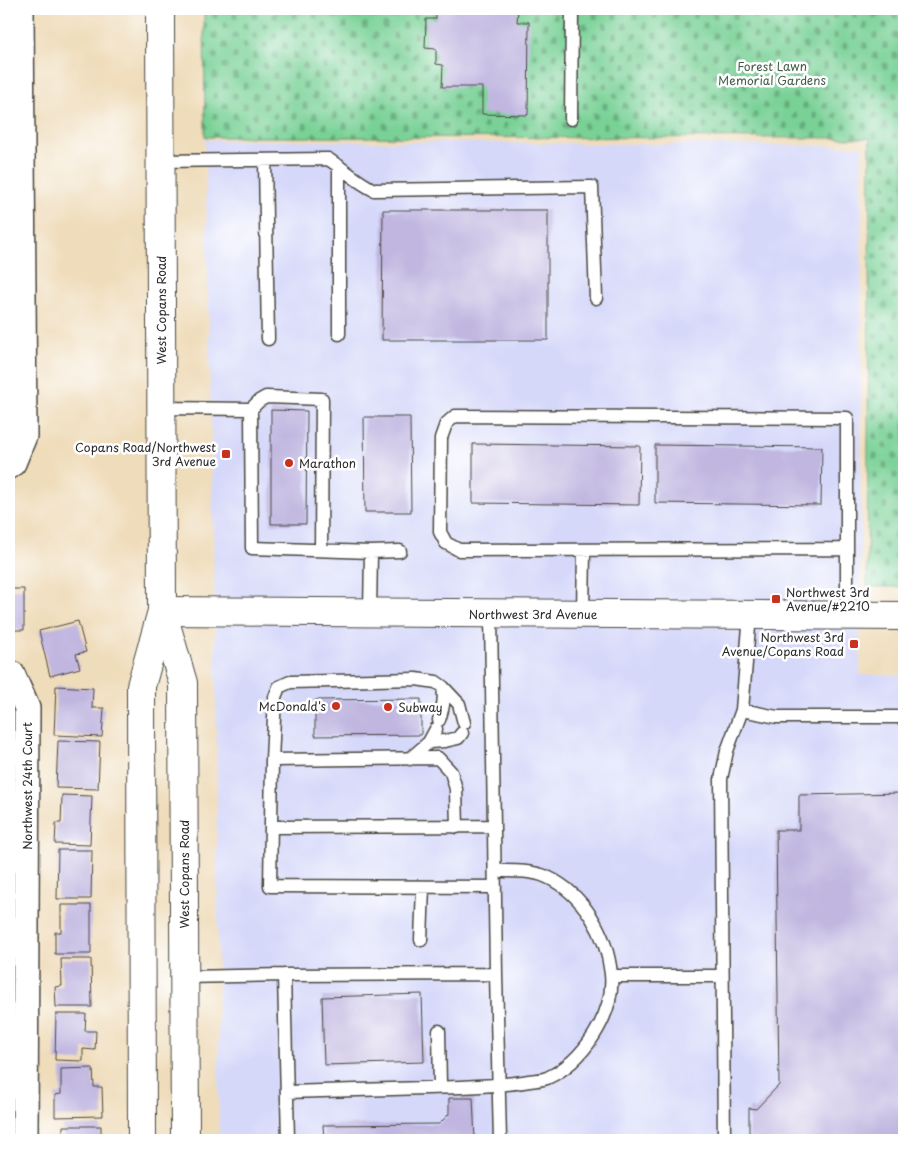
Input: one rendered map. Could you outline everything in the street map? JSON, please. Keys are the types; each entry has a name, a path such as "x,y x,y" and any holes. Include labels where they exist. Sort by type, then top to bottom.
{"main road":[{"name":"West Copans Road","path":"142,1140 141,686 162,611 160,9"},
{"name":"West Copans Road","path":"162,611 183,683 185,1140"},
{"name":"Northwest 3rd Avenue","path":"162,611 904,616"}],"street":[{"path":"11,465 24,436 21,9"},
{"name":"Northwest 24th Court","path":"10,674 27,708 25,1140"}],"lane":[{"path":"571,118 572,9"},
{"path":"160,161 328,158 359,183 374,190 592,187 596,298"},
{"path":"265,160 268,339"},
{"path":"338,334 339,166"},
{"path":"321,549 322,399 266,397 251,409 252,548 371,552 400,551"},
{"path":"161,408 251,409"},
{"path":"847,549 459,550 446,543 440,532 441,438 446,424 455,416 847,418 847,549 847,615"},
{"path":"583,614 584,550"},
{"path":"370,613 371,552"},
{"path":"491,614 500,1140"},
{"path":"724,1140 721,779 727,751 742,710 750,615"},
{"path":"429,742 458,738 463,728 459,704 436,682 416,679 290,682 279,688 275,697 272,760 270,886 495,887"},
{"path":"410,759 429,742 444,707 445,696 443,687"},
{"path":"742,710 777,717 904,717"},
{"path":"272,760 438,758 451,772 456,789 456,826"},
{"path":"271,827 494,826"},
{"path":"287,1092 499,1086 546,1079 569,1065 591,1041 607,1006 611,976 607,949 588,911 569,891 546,877 522,872 495,871"},
{"path":"421,940 423,887"},
{"path":"185,977 496,974"},
{"path":"284,975 288,1140"},
{"path":"611,976 722,976"},
{"path":"438,1031 440,1087"}],"shaded area":[{"path":"205,140 862,146 860,675 904,675 904,1140 219,1140 216,677"}],"green space":[{"name":"Forest Lawn Memorial Gardens","path":"204,9 904,9 904,587 867,587 870,138 205,137"}],"building":[{"path":"436,9 518,9 517,22 529,22 528,115 482,114 482,87 442,87 443,65 436,64 436,49 425,48 426,19 436,19"},
{"path":"383,210 548,210 548,340 382,340"},
{"path":"271,410 307,411 306,524 271,524"},
{"path":"364,417 410,417 411,512 365,512"},
{"path":"473,444 640,446 639,505 473,503"},
{"path":"655,445 822,447 821,505 655,503"},
{"path":"9,589 24,589 24,630 11,630 11,640 9,640"},
{"path":"78,621 86,652 76,654 80,668 50,676 39,631"},
{"path":"56,686 93,688 92,708 104,708 102,737 54,735"},
{"path":"421,699 421,735 315,736 315,700"},
{"path":"58,741 100,742 98,789 56,788"},
{"path":"904,793 904,1140 749,1140 749,1108 756,1109 779,1085 776,830 799,830 799,795"},
{"path":"62,795 92,796 90,845 55,844 56,823 61,823"},
{"path":"58,850 92,850 91,899 57,899"},
{"path":"61,905 91,905 91,954 55,954 55,932 61,932"},
{"path":"61,959 91,959 92,1007 56,1007 55,987 62,986"},
{"path":"422,994 424,1062 324,1065 322,997"},
{"path":"56,1014 86,1014 85,1031 96,1031 95,1050 83,1049 83,1061 55,1060"},
{"path":"93,1068 94,1087 102,1087 103,1116 55,1117 55,1095 61,1094 61,1069"},
{"path":"449,1098 473,1098 475,1140 324,1140 323,1125 439,1124 449,1114"},
{"path":"63,1126 101,1126 101,1140 63,1140"}],"place":[{"name":"Copans Road/Northwest 3rd Avenue","path":"226,454"},
{"name":"Marathon","path":"289,463"},
{"name":"Northwest 3rd Avenue/#2210","path":"776,599"},
{"name":"Northwest 3rd Avenue/Copans Road","path":"854,644"},
{"name":"McDonald's","path":"336,706"},
{"name":"Subway","path":"388,707"}]}
